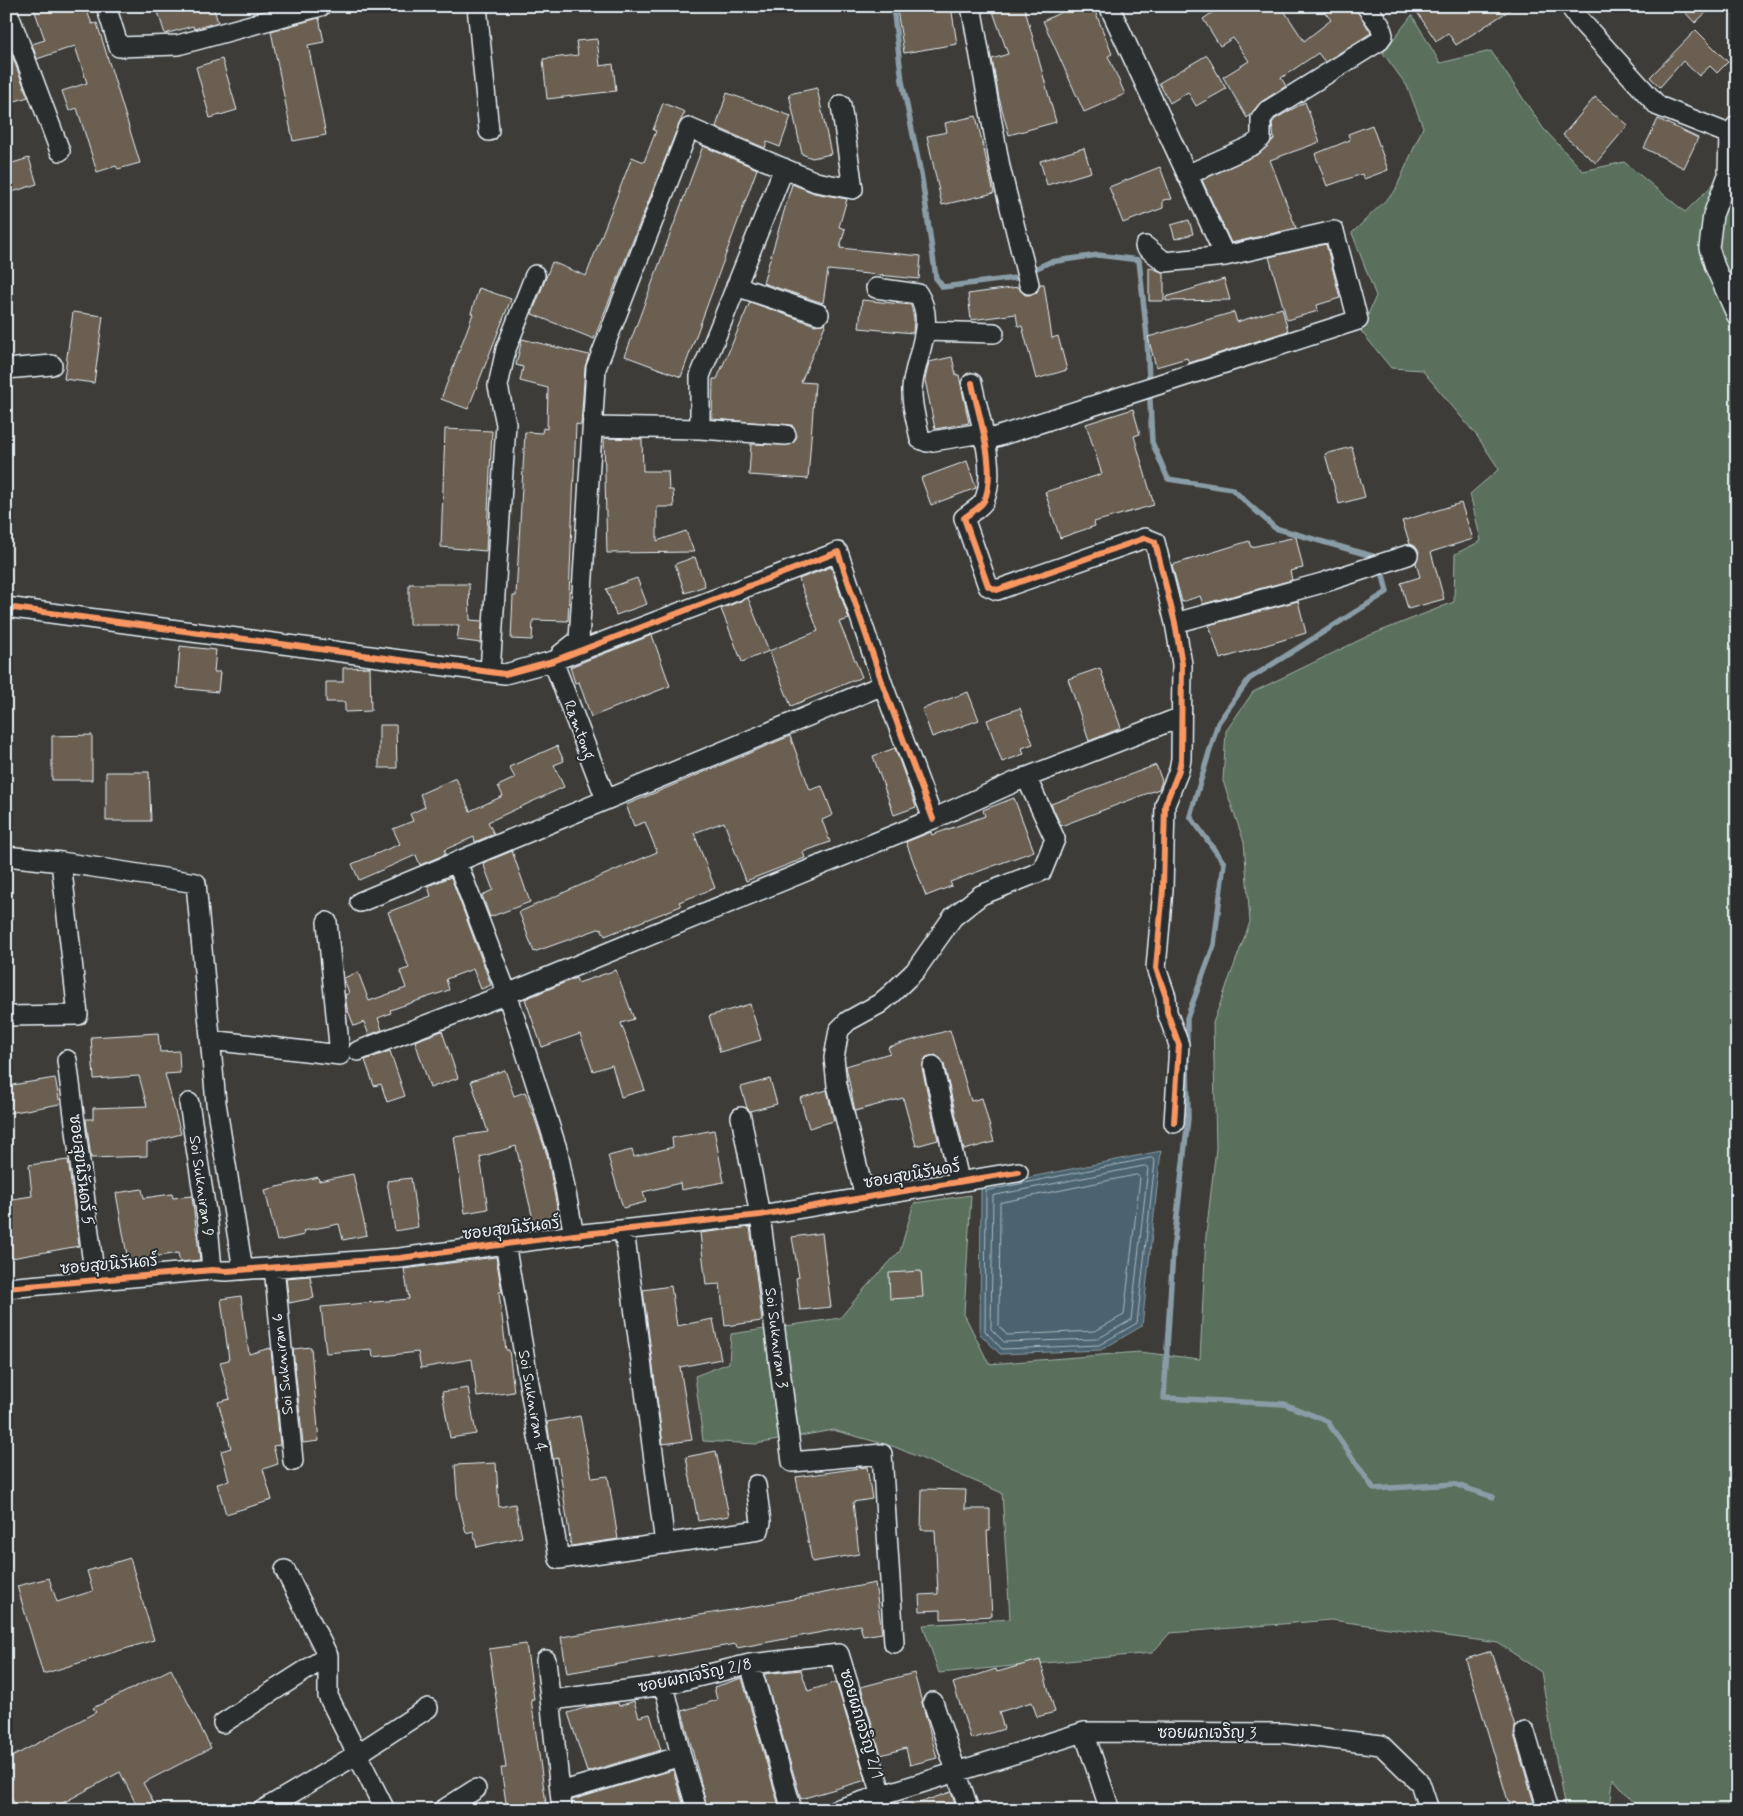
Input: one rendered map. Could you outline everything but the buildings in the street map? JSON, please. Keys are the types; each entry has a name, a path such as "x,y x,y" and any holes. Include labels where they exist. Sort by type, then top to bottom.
{"street":[{"path":"106,6 119,47 178,45 322,6"},
{"path":"476,6 489,131"},
{"path":"971,6 1000,167 1029,284"},
{"path":"1109,6 1225,256"},
{"path":"1187,175 1253,145 1261,138 1261,119 1267,111 1378,42 1383,35 1380,25 1366,6"},
{"path":"6,7 60,151"},
{"path":"1579,10 1658,106 1733,130 1728,175 1713,216 1709,248 1737,316"},
{"path":"553,661 579,640 594,427 596,368 689,128 816,182 853,189 841,105"},
{"path":"700,429 700,376 784,168"},
{"path":"876,288 918,294 922,300 926,331 912,387 912,400 920,438 927,442 983,437 1111,401 1178,377 1358,320 1334,231 1225,256 1165,262 1145,246"},
{"path":"490,672 506,424 498,386 506,349 535,275"},
{"path":"736,286 820,314"},
{"path":"926,331 994,333"},
{"path":"6,369 52,365"},
{"path":"972,383 989,465 989,483 984,502 964,518 988,586 997,590 1145,538 1154,542 1175,622 1182,664 1179,770 1165,806 1163,889 1156,968 1166,997 1167,1012 1179,1045 1174,1123"},
{"path":"594,427 700,429 786,435"},
{"path":"6,608 505,674 553,661 838,552 933,819"},
{"path":"1175,622 1391,560"},
{"name":"Ramtong","path":"553,661 606,799"},
{"path":"360,902 884,685"},
{"path":"358,1052 507,994 933,819 1026,777 1181,717"},
{"path":"865,1197 838,1085 834,1058 839,1030 848,1021 879,1004 916,971 952,917 981,895 1042,871 1055,839 1026,777"},
{"path":"6,856 61,862 196,883 216,1103 244,1270"},
{"path":"6,1016 78,1015 61,862"},
{"path":"458,862 507,994 558,1152 574,1234"},
{"path":"210,1040 340,1055 327,922"},
{"name":"ซอยสุขนิรันดร์ 5","path":"67,1060 95,1280"},
{"path":"933,1066 959,1180"},
{"name":"Soi Sukniran 9","path":"189,1103 208,1224 212,1270"},
{"name":"Soi Sukniran 3","path":"741,1117 760,1215 792,1462 882,1454 894,1643"},
{"name":"ซอยสุขนิรันดร์","path":"6,1288 212,1270 244,1270 400,1258 574,1234 760,1215 959,1180 1018,1172"},
{"path":"624,1230 665,1544 758,1530 761,1522 756,1485"},
{"name":"Soi Sukniran 4","path":"505,1243 559,1559 665,1544"},
{"name":"Soi Sukniran 6","path":"274,1268 292,1461"},
{"path":"285,1570 328,1656 328,1696 385,1810"},
{"name":"ซอยผถเจริญ 2/8","path":"552,1700 664,1685 750,1664 839,1654"},
{"name":"ซอยผถเจริญ 2/1","path":"839,1654 882,1795"},
{"path":"223,1722 328,1656"},
{"path":"546,1660 552,1700 561,1801 681,1756"},
{"path":"750,1664 792,1810"},
{"path":"664,1685 681,1756 697,1810"},
{"path":"933,1702 969,1810"},
{"path":"263,1810 356,1755 428,1708"},
{"path":"1084,1732 1110,1810"},
{"name":"ซอยผถเจริญ 3","path":"837,1809 1084,1732 1283,1733 1381,1745 1420,1783 1429,1810"},
{"path":"1526,1732 1548,1810"},
{"path":"443,1810 476,1789"}],"green space":[{"path":"1412,15 1440,63 1491,51 1543,128 1583,171 1624,162 1685,212 1737,161 1737,1810 1640,1810 1613,1778 1610,1810 1565,1810 1541,1672 1498,1643 1331,1620 1170,1633 1152,1653 939,1673 923,1625 1010,1619 1002,1493 895,1447 833,1430 756,1444 703,1441 695,1376 729,1363 731,1334 840,1318 900,1251 914,1203 971,1195 964,1314 989,1364 1139,1352 1200,1359 1206,1235 1216,1148 1213,1023 1250,922 1244,842 1223,781 1226,731 1253,692 1368,636 1454,602 1455,554 1481,541 1470,494 1499,469 1477,436 1422,370 1391,368 1361,331 1376,296 1352,233 1395,191 1423,127 1407,86 1383,53"}],"water":[{"path":"1161,1151 1142,1326 1101,1350 1000,1354 980,1334 981,1187"}],"waterway":[{"path":"893,6 902,81 922,179 936,278 943,287 1015,278 1050,262 1098,255 1139,260 1147,337 1152,442 1168,479 1232,489 1275,528 1379,558 1387,592 1249,679 1218,723 1190,816 1224,863 1214,945 1187,1018 1187,1046"},
{"path":"1187,1057 1188,1119 1173,1251 1164,1398 1284,1404 1327,1421 1374,1489 1454,1484 1493,1497"}],"cycle path":[{"path":"972,383 986,442 989,474 988,489 983,503 964,518 988,586 997,590 1145,538 1155,542 1175,623 1182,664 1181,759 1179,770 1165,805 1163,889 1156,968 1166,997 1167,1012 1179,1045 1174,1123"},
{"path":"6,607 505,674 553,661 838,552 883,685 933,819"},
{"path":"6,1288 212,1270 226,1271 400,1258 574,1235 760,1215 1018,1172"}]}
